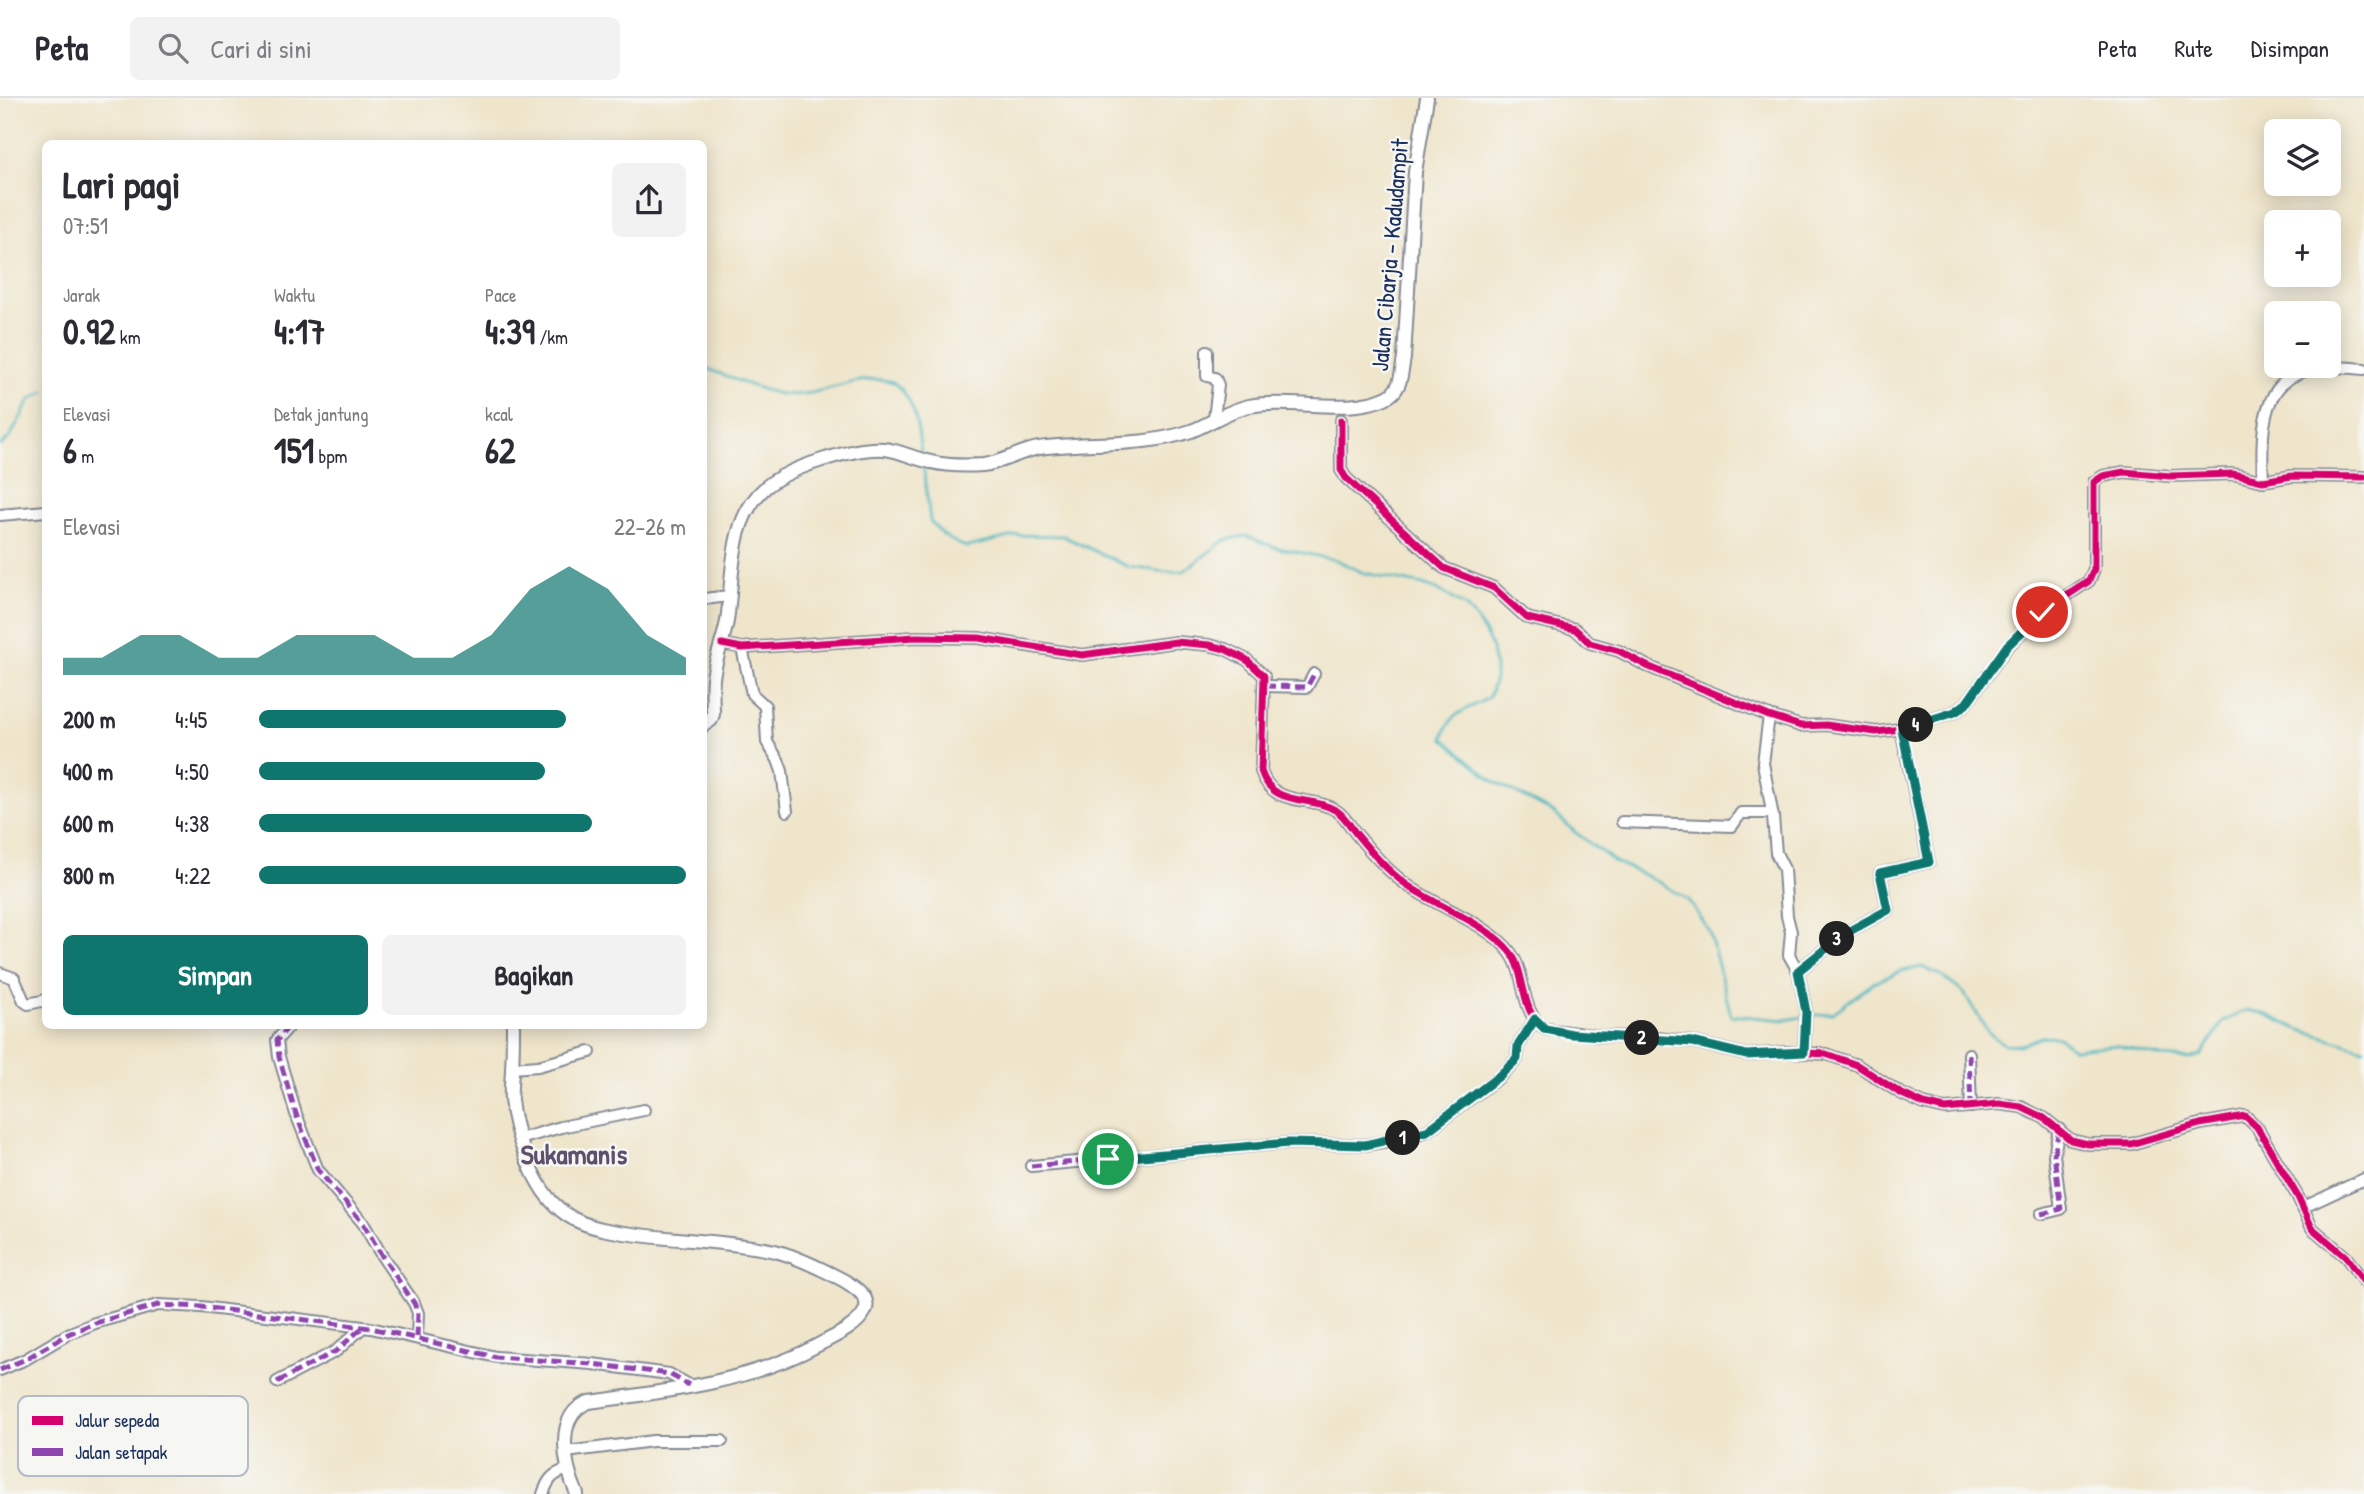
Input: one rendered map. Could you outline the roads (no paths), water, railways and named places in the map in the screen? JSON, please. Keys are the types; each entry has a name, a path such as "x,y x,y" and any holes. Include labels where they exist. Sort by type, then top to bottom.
{"street":[{"name":"Jalan Cibarja - Kadudampit","path":"707,723 713,714 714,671 722,645 735,553 745,514 766,487 777,479 807,465 872,448 901,452 932,463 952,466 987,465 1035,449 1143,441 1191,431 1245,407 1354,405 1372,403 1395,392 1400,382 1404,358 1415,172 1427,98"},
{"path":"1207,351 1207,376 1215,378 1218,385 1214,419"},
{"path":"2263,481 2261,446 2267,410 2273,394 2284,381 2308,370 2364,369"},
{"path":"1341,420 1341,470 1346,478 1444,568 1494,588 1527,618 1575,629 1590,643 1619,651 1647,666 1769,716 1801,726 1826,725 1876,732 1902,729 1955,712 1966,704 2007,646 2042,612 2089,581 2094,569 2094,487 2097,479 2124,472 2170,476 2233,474 2263,481 2306,475 2364,477"},
{"path":"0,515 42,511"},
{"path":"707,599 729,596"},
{"path":"722,645 741,648 841,640 979,638 1082,655 1176,642 1209,645 1247,660 1261,671 1265,686 1261,771 1264,782 1283,796 1336,810 1400,880 1423,897 1488,932 1504,946 1512,954 1529,1009 1545,1029 1572,1034 1693,1042 1747,1055 1804,1052 1826,1054 1848,1061 1912,1100 1935,1108 1999,1104 2021,1107 2038,1114 2071,1140 2078,1142 2121,1145 2144,1142 2200,1124 2245,1116 2257,1127 2312,1228 2346,1257 2364,1282"},
{"path":"741,648 752,694 765,706 767,742 782,771 787,811"},
{"path":"1265,686 1307,687 1314,674"},
{"path":"1769,716 1763,763 1776,853 1784,869 1787,916 1791,932 1789,955 1798,971 1806,1012 1804,1052"},
{"path":"1798,971 1844,934 1888,910 1880,873 1929,862 1902,729"},
{"path":"1622,822 1732,826 1741,813 1772,813"},
{"path":"0,973 14,978 28,1004 42,1001"},
{"path":"1031,1166 1289,1143 1365,1145 1405,1138 1427,1131 1498,1077 1517,1059 1518,1046 1535,1019"},
{"path":"287,1029 278,1040 279,1058 306,1143 318,1170 363,1223 414,1303 418,1313 417,1337"},
{"path":"513,1029 510,1098 520,1139 542,1188 554,1204 572,1220 608,1230 777,1252 833,1275 854,1287 863,1296 867,1307 854,1324 780,1363 663,1392 589,1402 578,1406 571,1414 566,1428 566,1470 577,1494"},
{"path":"512,1068 538,1066 590,1052"},
{"path":"1969,1054 1971,1107"},
{"path":"520,1139 561,1127 644,1110"},
{"path":"2041,1214 2061,1209 2054,1155 2059,1129"},
{"path":"2302,1208 2364,1179"},
{"path":"0,1370 26,1359 68,1334 95,1323 158,1305 201,1307 363,1327 417,1337 496,1357 592,1364 669,1374 690,1385"},
{"path":"277,1382 336,1351 363,1327"},
{"path":"566,1452 653,1441 722,1441"},
{"path":"543,1494 550,1478 566,1470"}],"waterway":[{"path":"707,368 781,394 809,393 866,380 893,382 907,396 911,405 921,454"},
{"path":"0,446 10,437 30,400 42,393"},
{"path":"923,464 930,521 943,535 967,547 1018,535 1063,536 1129,567 1166,572 1184,571 1225,540 1246,536 1274,547 1336,560 1364,573 1423,585 1442,592 1466,607 1488,639 1492,649 1495,679 1489,697 1456,716 1446,728 1443,738 1493,781 1554,813 1615,862 1653,879 1688,900 1709,931 1731,1015 1785,1020 1802,1017"},
{"path":"1809,1016 1833,1013 1873,983 1901,971 1922,967 1940,975 1964,993 1988,1032 2003,1044 2021,1045 2050,1036 2059,1038 2074,1049 2116,1045 2161,1057 2189,1059 2201,1055 2223,1022 2247,1010 2263,1013 2298,1029 2364,1049"}],"district":[{"name":"Sukamanis","path":"574,1154"}]}
